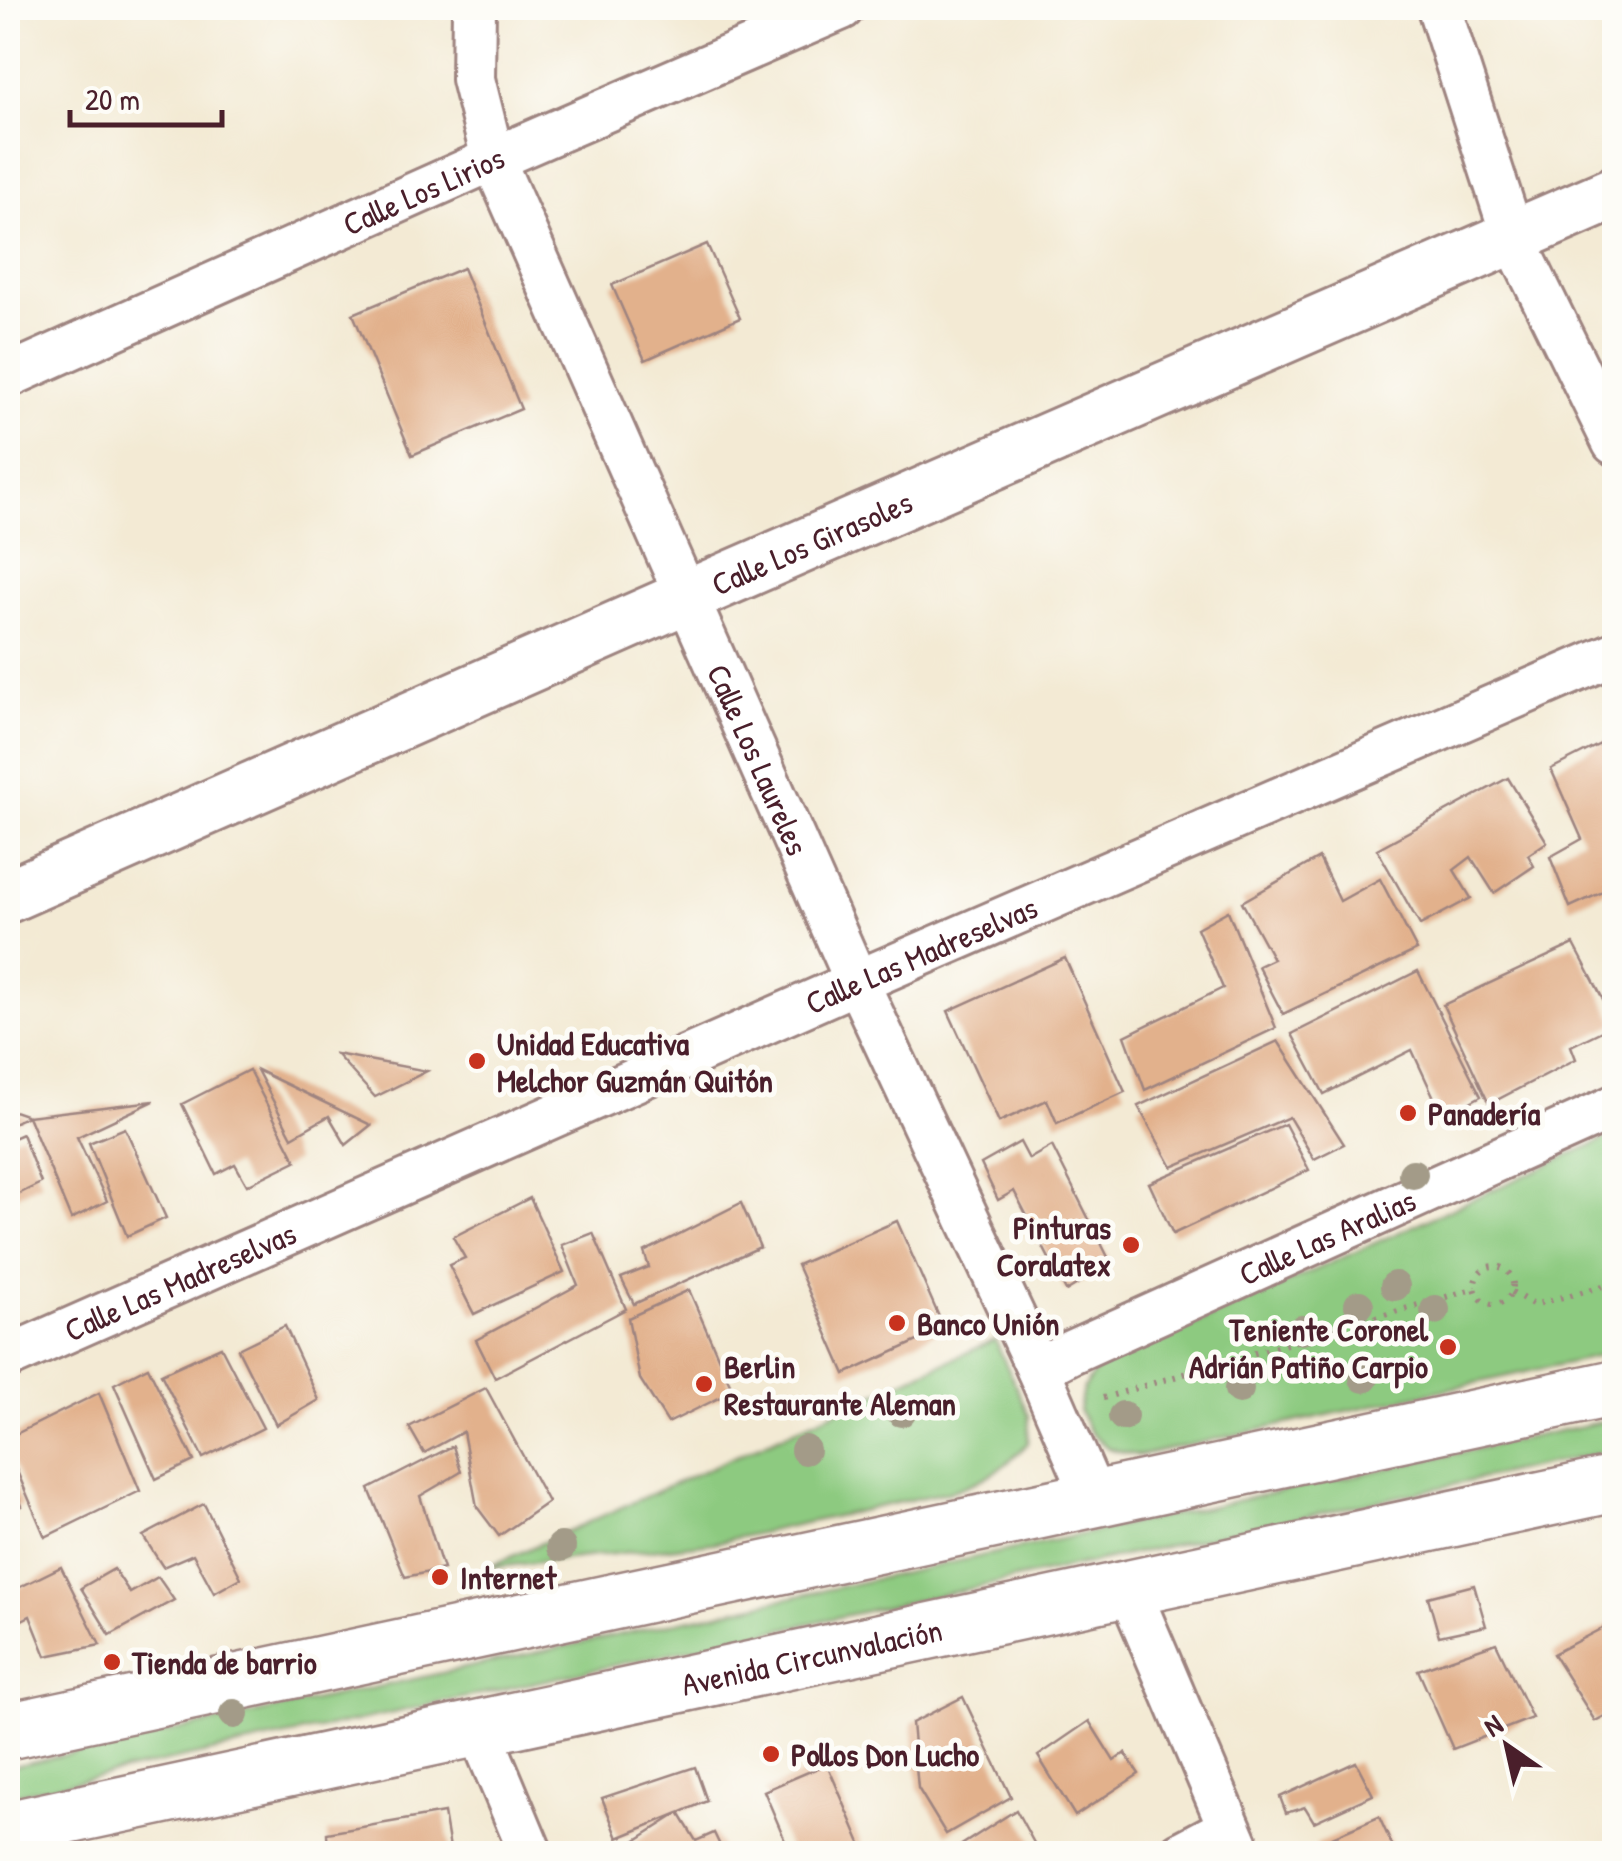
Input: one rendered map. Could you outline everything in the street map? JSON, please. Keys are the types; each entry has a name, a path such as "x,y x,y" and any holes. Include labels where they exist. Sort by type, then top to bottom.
{"highway":[{"path":"8,1732 1614,1388"},
{"name":"Avenida Circunvalación","path":"8,1829 1614,1484"}],"street":[{"name":"Calle Los Laureles","path":"474,8 473,79 493,159 857,982 1038,1369 1094,1500"},
{"name":"Calle Los Lirios","path":"8,376 842,8"},
{"path":"1439,8 1513,237 1614,443"},
{"name":"Calle Los Girasoles","path":"8,896 1614,193"},
{"name":"Calle Las Madreselvas","path":"8,1356 1614,654"},
{"name":"Calle Las Aralias","path":"1038,1369 1614,1107"},
{"path":"1128,1588 1235,1841 1180,1854"},
{"path":"478,1726 532,1854"}],"path":[{"path":"1600,1149 1614,1198"},
{"path":"1488,1267 1500,1267 1510,1274 1512,1292 1505,1302 1493,1304 1482,1300 1475,1282 1488,1267"},
{"path":"1512,1292 1534,1304 1614,1283"},
{"path":"1088,1402 1476,1288"}],"green space":[{"path":"1614,1135 1614,1353 1138,1456 1108,1448 1089,1431 1079,1410 1083,1388 1098,1368"},
{"path":"995,1340 1029,1416 1028,1443 1004,1466 976,1482 955,1490 713,1543 486,1568"},
{"path":"1614,1419 1614,1450 8,1796 8,1767"}],"building":[{"path":"707,244 740,318 645,360 612,285"},
{"path":"463,268 521,409 412,455 353,314"},
{"path":"1614,737 1614,887 1570,907 1550,857 1582,839 1551,769"},
{"path":"1508,778 1547,842 1528,855 1534,866 1494,893 1471,857 1454,870 1471,898 1420,925 1377,849"},
{"path":"1319,858 1340,901 1380,879 1417,950 1283,1014 1258,966 1273,959 1242,902"},
{"path":"1228,911 1276,1028 1145,1090 1125,1036 1223,988 1197,928"},
{"path":"1574,944 1614,1025 1571,1046 1576,1059 1489,1104 1443,1005"},
{"path":"1065,958 1125,1092 1057,1123 1047,1100 999,1122 948,1011"},
{"path":"1418,971 1481,1096 1443,1117 1412,1050 1324,1094 1292,1034"},
{"path":"1278,1041 1344,1144 1314,1159 1289,1117 1172,1167 1138,1106"},
{"path":"336,1054 427,1071 375,1097"},
{"path":"249,1070 296,1161 247,1185 235,1164 216,1174 182,1104"},
{"path":"257,1070 371,1125 346,1145 329,1116 292,1137"},
{"path":"154,1101 77,1137 107,1201 71,1219 28,1116"},
{"path":"8,1109 28,1116 8,1125"},
{"path":"1285,1124 1309,1170 1173,1234 1149,1183"},
{"path":"125,1128 166,1218 127,1236 89,1143"},
{"path":"22,1134 41,1183 8,1199 8,1140"},
{"path":"1020,1142 1029,1159 1052,1146 1111,1263 1066,1291 1014,1191 998,1200 981,1164"},
{"path":"530,1198 564,1272 474,1314 449,1265 465,1258 453,1237"},
{"path":"741,1203 760,1247 634,1304 621,1278 649,1267 644,1252"},
{"path":"897,1221 940,1319 935,1333 845,1374 797,1265"},
{"path":"593,1233 626,1309 495,1378 476,1340 578,1285 562,1245"},
{"path":"689,1290 733,1391 668,1423 640,1379 628,1318"},
{"path":"285,1326 319,1400 276,1425 238,1349"},
{"path":"221,1347 263,1428 203,1458 161,1374"},
{"path":"148,1367 194,1461 156,1479 114,1384"},
{"path":"486,1388 548,1502 499,1536 477,1507 463,1432 424,1453 409,1427"},
{"path":"99,1393 140,1491 45,1537 8,1450 8,1438"},
{"path":"453,1446 461,1472 420,1496 443,1569 405,1577 369,1489"},
{"path":"8,1470 22,1506 8,1511"},
{"path":"204,1504 241,1578 214,1593 193,1554 163,1567 143,1536"},
{"path":"61,1567 100,1645 46,1656 30,1616 8,1627 8,1593"},
{"path":"114,1569 130,1593 158,1577 174,1600 110,1635 81,1588"},
{"path":"1474,1585 1486,1626 1439,1636 1428,1597"},
{"path":"1614,1622 1614,1711 1595,1721 1553,1654"},
{"path":"1496,1643 1532,1718 1453,1749 1418,1670"},
{"path":"963,1697 1011,1797 946,1834 918,1788 912,1723"},
{"path":"1089,1721 1114,1761 1125,1753 1139,1774 1075,1816 1038,1756"},
{"path":"1356,1762 1373,1795 1314,1822 1305,1807 1286,1813 1280,1797"},
{"path":"827,1764 866,1854 791,1854 764,1791"},
{"path":"695,1767 707,1801 618,1838 602,1798"},
{"path":"1016,1810 1040,1854 964,1854 960,1846"},
{"path":"444,1813 451,1854 328,1854 327,1833"},
{"path":"679,1813 696,1841 714,1833 724,1854 627,1854 624,1848"},
{"path":"1379,1817 1396,1854 1320,1854 1316,1844"}],"place":[{"name":"Unidad Educativa Melchor Guzmán Quitón","path":"477,1061"},
{"name":"Panadería","path":"1408,1113"},
{"name":"Pinturas Coralatex","path":"1131,1245"},
{"name":"Banco Unión","path":"897,1323"},
{"name":"Teniente Coronel Adrián Patiño Carpio","path":"1448,1347"},
{"name":"Berlin Restaurante Aleman","path":"704,1384"},
{"name":"Internet","path":"440,1577"},
{"name":"Tienda de barrio","path":"112,1662"},
{"name":"Pollos Don Lucho","path":"771,1754"}]}
